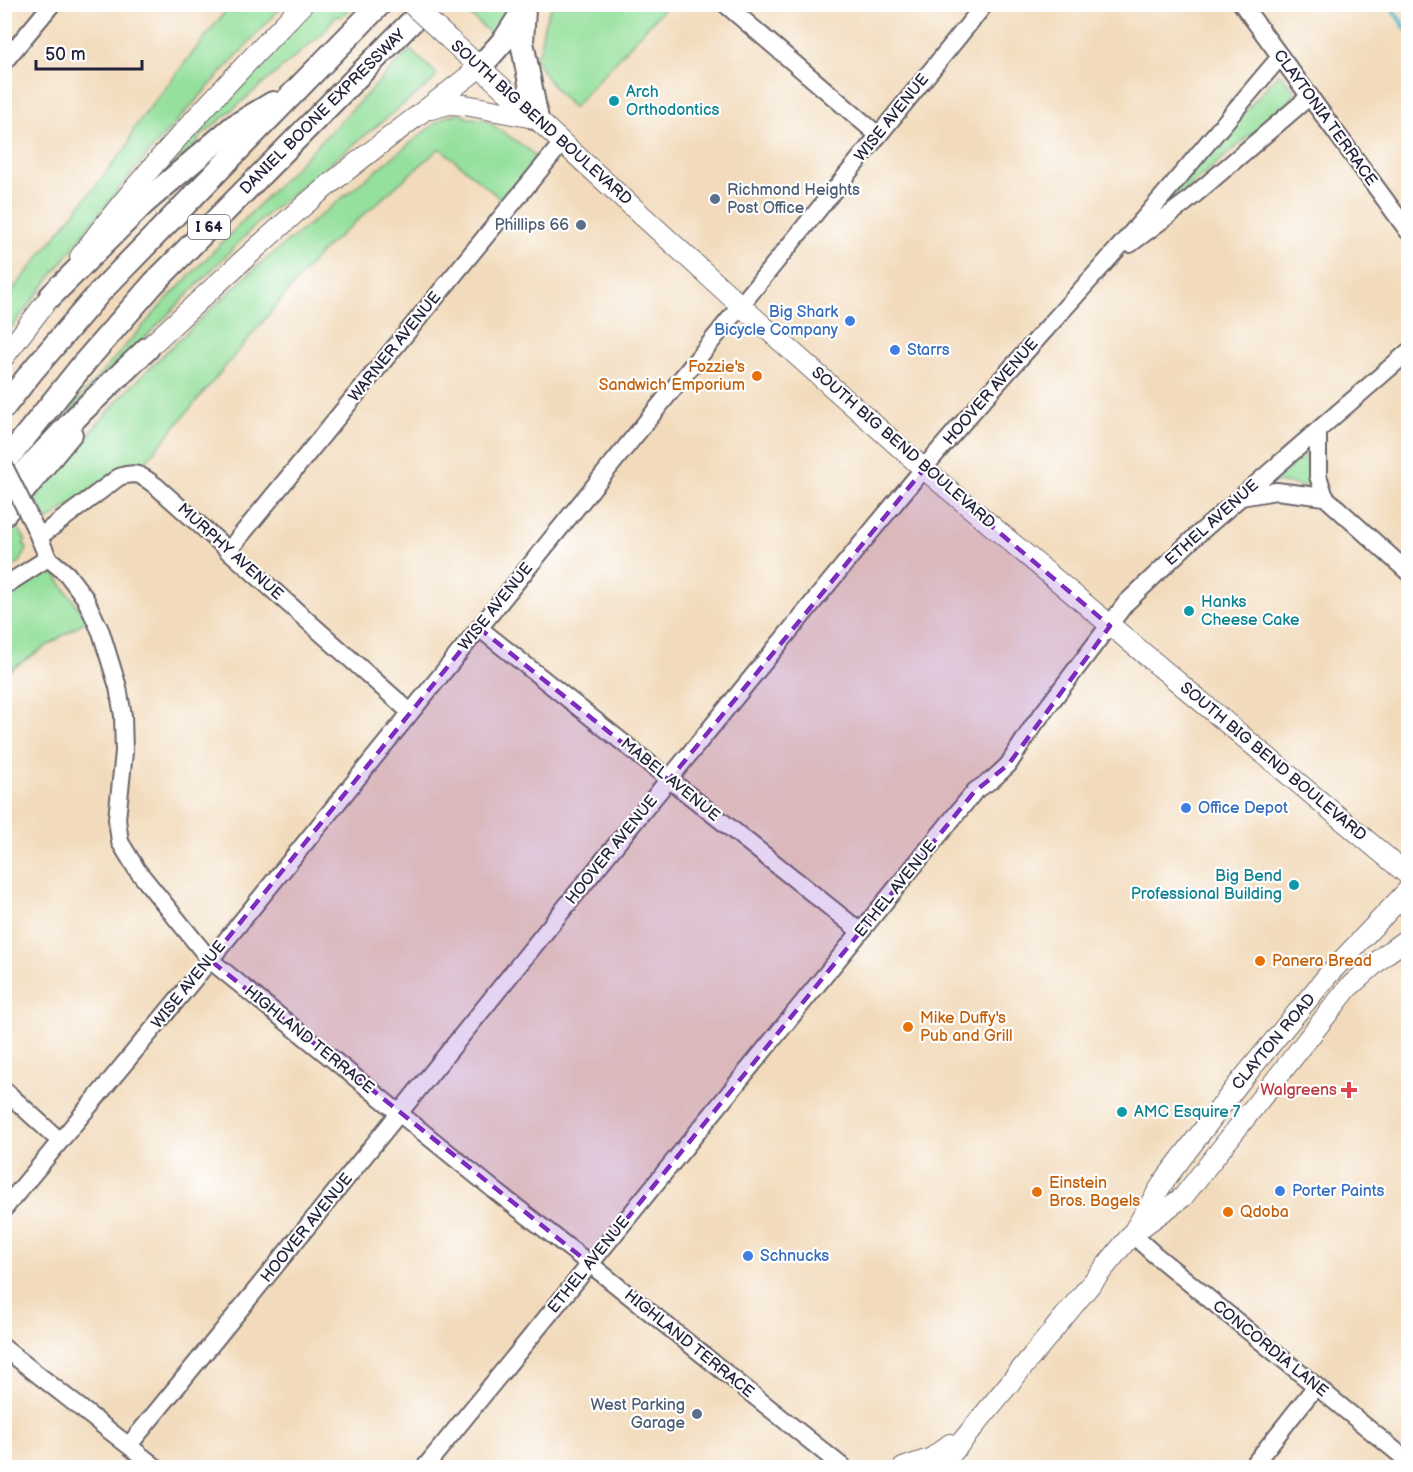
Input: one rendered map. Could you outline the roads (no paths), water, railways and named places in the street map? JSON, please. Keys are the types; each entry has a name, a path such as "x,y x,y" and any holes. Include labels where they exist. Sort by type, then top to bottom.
{"highway":[{"name":"DANIEL BOONE EXPRESSWAY","path":"4,407 100,292 380,4"},
{"name":"DANIEL BOONE EXPRESSWAY","path":"4,465 85,362 154,283 429,4"},
{"path":"480,67 505,39 526,7"},
{"path":"526,7 522,42 537,119"},
{"path":"51,296 143,204 209,147 233,127 300,87"},
{"path":"4,494 82,411 148,348"}],"main road":[{"name":"SOUTH BIG BEND BOULEVARD","path":"411,4 740,305 924,469 1408,875"},
{"path":"4,357 98,232 149,171 301,6"},
{"path":"148,348 313,198 480,67"},
{"path":"423,112 449,104 458,104 481,106 537,119"},
{"name":"CLAYTON ROAD","path":"940,1467 1132,1234 1164,1180 1239,1083 1328,975 1408,890"},
{"name":"CLAYTON ROAD","path":"1132,1234 1183,1197 1348,988 1408,938"},
{"path":"903,1467 932,1458 978,1421"}],"street":[{"path":"8,51 52,4"},
{"name":"WISE AVENUE","path":"4,1209 210,960 985,4"},
{"name":"CLAYTONIA TERRACE","path":"1242,4 1408,231"},
{"path":"730,6 878,135"},
{"name":"HOOVER AVENUE","path":"129,1445 924,469 993,387 1106,262 1280,57"},
{"name":"HOOVER AVENUE","path":"1106,262 1185,203 1310,96"},
{"name":"WARNER AVENUE","path":"228,550 562,143"},
{"path":"4,519 148,348"},
{"name":"ETHEL AVENUE","path":"424,1467 975,791 1008,765 1033,726 1126,603 1196,536 1408,352"},
{"path":"1318,431 1318,476 1325,497 1408,572"},
{"name":"HIGHLAND TERRACE","path":"4,465 48,558 68,574 85,598 101,632 118,687 123,716 124,752 117,819 120,842 137,870 210,960 844,1467"},
{"name":"MURPHY AVENUE","path":"37,532 119,477 131,473 140,475 156,486 410,712"},
{"path":"1241,497 1276,491 1325,497"},
{"path":"4,586 48,558"},
{"name":"MABEL AVENUE","path":"479,628 861,932"},
{"path":"4,1090 60,1141"},
{"name":"CONCORDIA LANE","path":"1132,1234 1408,1461"},
{"path":"4,1348 157,1467"},
{"path":"1251,1467 1316,1386"}],"waterway":[{"path":"1388,4 1408,31"}],"place":[{"name":"Arch Orthodontics","path":"614,101"},
{"name":"Richmond Heights Post Office","path":"715,199"},
{"name":"Phillips 66","path":"581,225"},
{"name":"Big Shark Bicycle Company","path":"850,321"},
{"name":"Starrs","path":"895,350"},
{"name":"Fozzie's Sandwich Emporium","path":"757,376"},
{"name":"Hanks Cheese Cake","path":"1189,611"},
{"name":"Office Depot","path":"1186,808"},
{"name":"Big Bend Professional Building","path":"1294,885"},
{"name":"Panera Bread","path":"1260,961"},
{"name":"Mike Duffy's Pub and Grill","path":"908,1027"},
{"name":"Walgreens","path":"1349,1090"},
{"name":"AMC Esquire 7","path":"1122,1112"},
{"name":"Porter Paints","path":"1280,1191"},
{"name":"Einstein Bros. Bagels","path":"1037,1192"},
{"name":"Qdoba","path":"1228,1212"},
{"name":"Schnucks","path":"748,1256"},
{"name":"West Parking Garage","path":"697,1414"}]}
